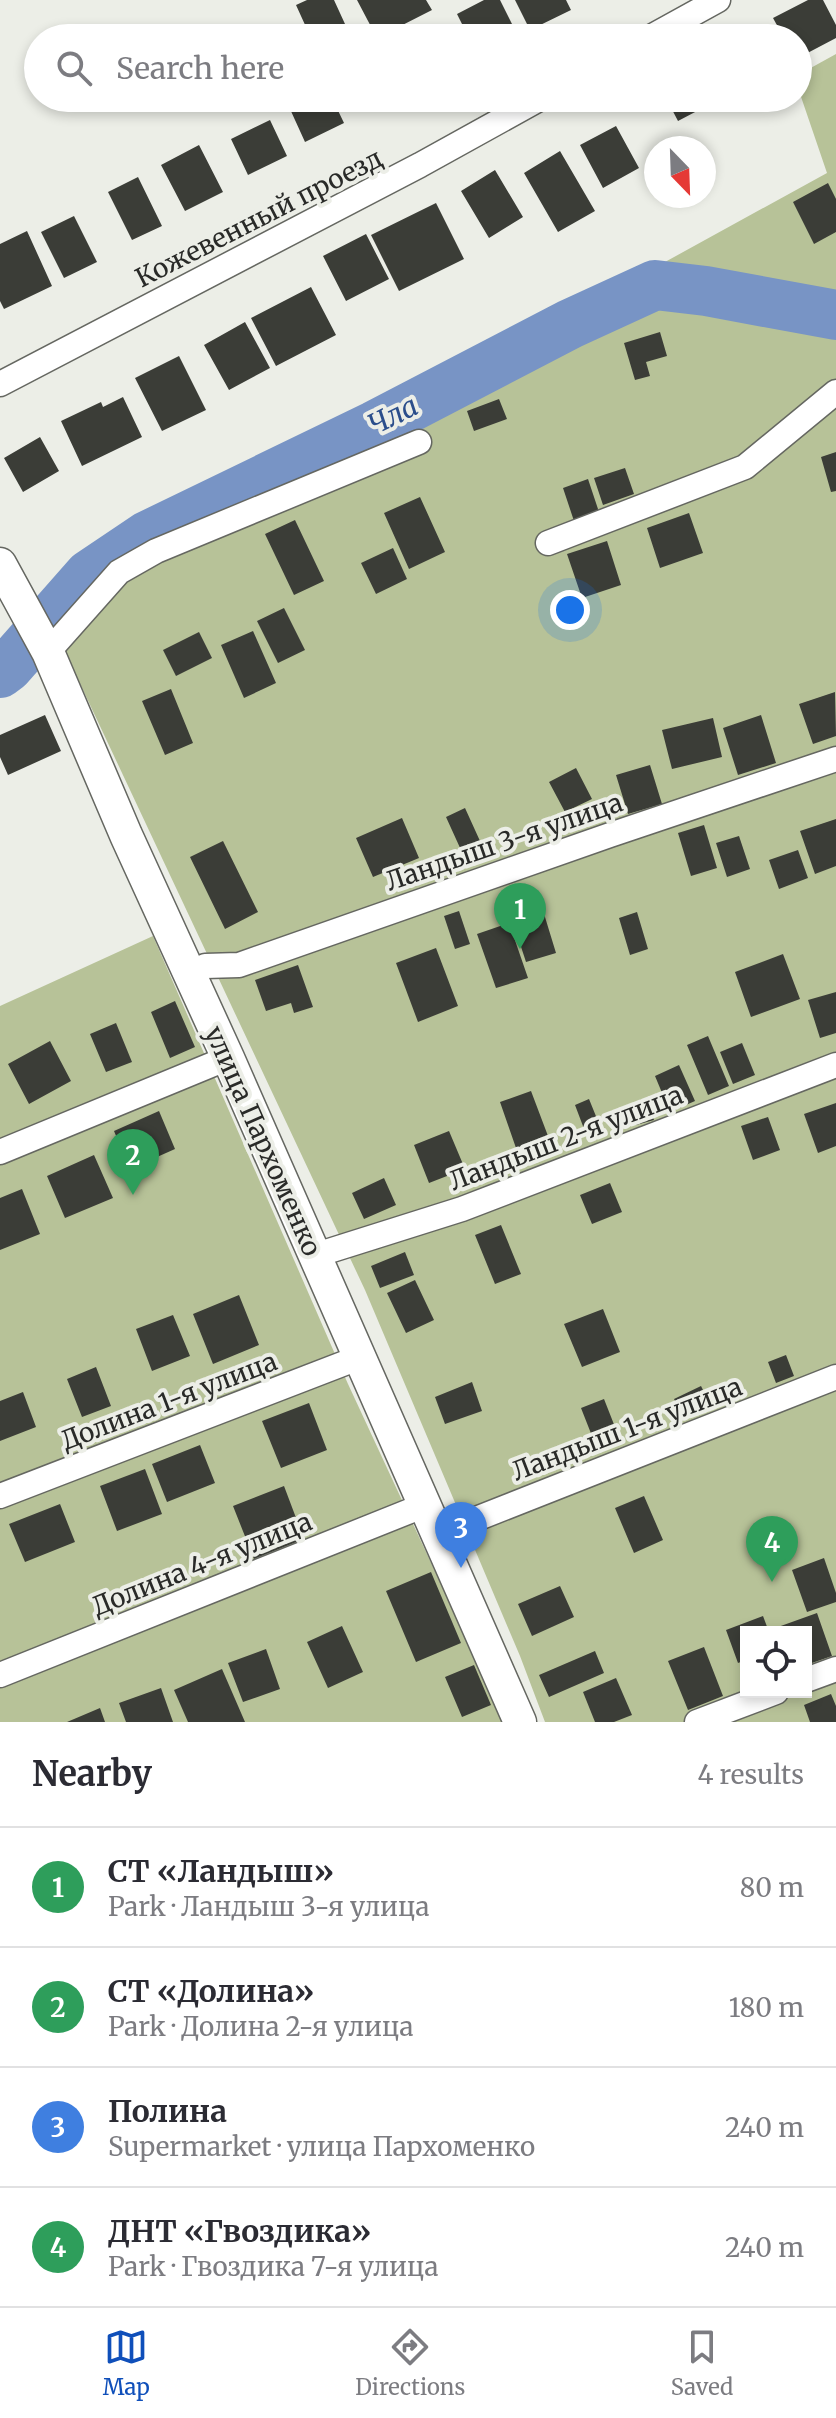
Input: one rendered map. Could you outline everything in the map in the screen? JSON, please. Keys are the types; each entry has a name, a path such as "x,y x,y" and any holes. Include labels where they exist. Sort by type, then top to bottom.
{"street":[{"path":"674,24 718,0"},
{"name":"Кожевенный проезд","path":"0,384 516,112"},
{"path":"548,543 745,467 836,392"},
{"path":"39,636 119,572 156,551 419,442"},
{"name":"улица Пархоменко","path":"0,564 39,636 520,1722"},
{"name":"Ландыш 3-я улица","path":"190,974 205,966 239,965 836,759"},
{"path":"0,1152 228,1058"},
{"name":"Ландыш 2-я улица","path":"313,1256 462,1209 836,1065"},
{"name":"Долина 1-я улица","path":"0,1496 358,1358"},
{"name":"Ландыш 1-я улица","path":"432,1519 836,1377"},
{"name":"Долина 4-я улица","path":"0,1675 432,1519"},
{"path":"812,1678 836,1669"},
{"path":"697,1722 760,1698"}],"green space":[{"path":"836,54 836,1722 545,1722 365,1290 44,607 346,459 523,340 827,173 806,112 812,112 812,67"},
{"path":"153,936 348,1384 505,1722 0,1722 0,1006"}],"building":[{"path":"307,0 334,0 345,24 305,24 296,5"},
{"path":"357,0 426,0 432,10 404,24 370,24"},
{"path":"484,0 500,0 512,24 462,24 457,14"},
{"path":"515,0 566,0 571,10 542,24 527,24"},
{"path":"808,0 823,0 836,25 836,38 812,51 812,24 776,24 773,18"},
{"path":"291,112 339,112 344,123 305,142"},
{"path":"673,112 695,112 678,121"},
{"path":"270,120 287,156 248,175 231,139"},
{"path":"616,126 639,168 603,188 580,145"},
{"path":"199,145 223,192 185,211 161,165"},
{"path":"560,151 595,211 558,232 524,173"},
{"path":"495,170 523,217 489,238 461,191"},
{"path":"138,177 162,226 132,240 108,192"},
{"path":"828,183 836,199 836,232 814,244 793,202"},
{"path":"436,203 464,259 399,291 371,235"},
{"path":"74,216 97,262 64,278 41,232"},
{"path":"27,231 52,286 4,309 0,301 0,244"},
{"path":"366,234 389,279 346,301 323,256"},
{"path":"311,287 336,335 276,366 251,318"},
{"path":"245,322 270,368 229,390 204,345"},
{"path":"660,332 667,356 646,362 650,376 635,380 624,343"},
{"path":"179,356 206,410 162,431 135,378"},
{"path":"123,397 142,437 82,466 61,421 101,402 103,407"},
{"path":"499,399 507,419 474,431 467,411"},
{"path":"40,437 59,471 23,492 4,458"},
{"path":"836,452 836,491 831,492 821,457"},
{"path":"625,468 634,494 603,505 594,478"},
{"path":"588,479 599,512 574,521 563,488"},
{"path":"420,497 445,552 409,569 384,513"},
{"path":"689,513 703,553 660,568 647,528"},
{"path":"295,520 324,581 294,595 265,534"},
{"path":"607,541 621,585 582,598 567,554"},
{"path":"393,548 407,579 376,594 361,563"},
{"path":"284,608 305,650 278,663 257,621"},
{"path":"253,631 276,683 244,698 221,645"},
{"path":"199,632 212,658 176,676 163,650"},
{"path":"171,689 193,743 165,755 142,701"},
{"path":"835,692 836,736 813,744 799,704"},
{"path":"45,715 61,751 8,775 0,757 0,735"},
{"path":"761,715 776,763 738,775 723,728"},
{"path":"713,718 722,757 672,769 662,730"},
{"path":"650,765 662,804 628,814 616,775"},
{"path":"576,768 592,799 565,812 549,782"},
{"path":"465,808 480,841 461,850 446,817"},
{"path":"402,818 419,858 373,877 356,838"},
{"path":"836,819 836,866 815,874 800,831"},
{"path":"704,825 717,868 691,876 678,833"},
{"path":"739,836 750,869 727,877 716,843"},
{"path":"223,841 258,912 225,929 190,857"},
{"path":"798,850 808,878 779,889 769,860"},
{"path":"541,904 556,953 526,962 510,913"},
{"path":"459,911 470,944 455,949 444,916"},
{"path":"637,912 648,949 630,955 619,918"},
{"path":"509,923 528,978 496,988 477,934"},
{"path":"436,948 458,1006 418,1022 396,963"},
{"path":"783,954 800,999 751,1017 735,972"},
{"path":"298,965 313,1007 294,1013 291,1003 266,1011 255,980"},
{"path":"836,992 836,1033 820,1038 808,1000"},
{"path":"175,1001 195,1047 170,1058 151,1012"},
{"path":"116,1023 132,1062 106,1072 90,1034"},
{"path":"708,1036 729,1086 708,1095 687,1045"},
{"path":"50,1041 71,1081 29,1104 8,1064"},
{"path":"742,1043 755,1075 733,1084 720,1052"},
{"path":"679,1065 695,1101 670,1112 655,1076"},
{"path":"531,1091 548,1136 516,1148 500,1102"},
{"path":"589,1099 604,1136 589,1142 575,1105"},
{"path":"836,1103 836,1146 818,1153 804,1114"},
{"path":"649,1105 654,1120 636,1125 632,1111"},
{"path":"159,1111 175,1149 130,1169 114,1131"},
{"path":"768,1117 780,1150 753,1160 741,1126"},
{"path":"449,1131 465,1169 429,1183 414,1145"},
{"path":"94,1155 113,1198 65,1218 47,1176"},
{"path":"384,1178 396,1205 364,1219 352,1193"},
{"path":"610,1183 622,1212 592,1224 580,1195"},
{"path":"22,1189 40,1234 0,1250 0,1198"},
{"path":"501,1225 521,1274 495,1284 475,1235"},
{"path":"405,1252 414,1275 380,1288 371,1266"},
{"path":"415,1280 434,1320 406,1333 387,1293"},
{"path":"239,1295 259,1345 213,1364 193,1314"},
{"path":"603,1309 620,1352 582,1367 564,1324"},
{"path":"173,1315 190,1356 152,1371 136,1329"},
{"path":"786,1355 794,1376 776,1383 768,1362"},
{"path":"96,1367 111,1406 82,1417 67,1379"},
{"path":"472,1382 482,1411 445,1424 435,1397"},
{"path":"701,1386 711,1406 684,1419 674,1399"},
{"path":"23,1392 36,1427 0,1441 0,1401"},
{"path":"604,1399 615,1427 592,1436 581,1408"},
{"path":"309,1403 327,1450 281,1468 262,1421"},
{"path":"200,1445 215,1483 167,1502 152,1464"},
{"path":"145,1469 162,1514 117,1531 100,1486"},
{"path":"284,1486 304,1539 254,1559 233,1506"},
{"path":"644,1496 663,1540 634,1553 615,1508"},
{"path":"60,1504 75,1542 25,1562 9,1524"},
{"path":"824,1558 836,1602 807,1612 792,1570"},
{"path":"431,1572 461,1643 416,1662 386,1591"},
{"path":"560,1586 574,1617 532,1636 518,1604"},
{"path":"817,1613 832,1656 812,1663 812,1626 781,1626"},
{"path":"763,1616 767,1626 740,1626 738,1663 726,1630"},
{"path":"342,1626 363,1672 328,1688 307,1642"},
{"path":"704,1647 723,1696 688,1710 668,1661"},
{"path":"266,1649 280,1689 243,1702 228,1663"},
{"path":"595,1651 604,1673 549,1697 539,1675"},
{"path":"474,1665 491,1705 462,1717 445,1677"},
{"path":"222,1669 245,1722 188,1722 174,1690"},
{"path":"616,1678 632,1715 614,1722 595,1722 583,1692"},
{"path":"161,1688 173,1722 126,1722 119,1703"},
{"path":"831,1694 836,1706 836,1722 810,1722 804,1705"},
{"path":"100,1708 105,1722 67,1722"}],"waterway":[{"name":"Чла","path":"0,673 89,575 147,536 374,426 570,324 655,285 706,291 836,315"}],"place":[{"name":"СТ «Ландыш»","path":"520,949"},
{"name":"СТ «Долина»","path":"133,1195"},
{"name":"Полина","path":"461,1568"},
{"name":"ДНТ «Гвоздика»","path":"772,1582"}]}
